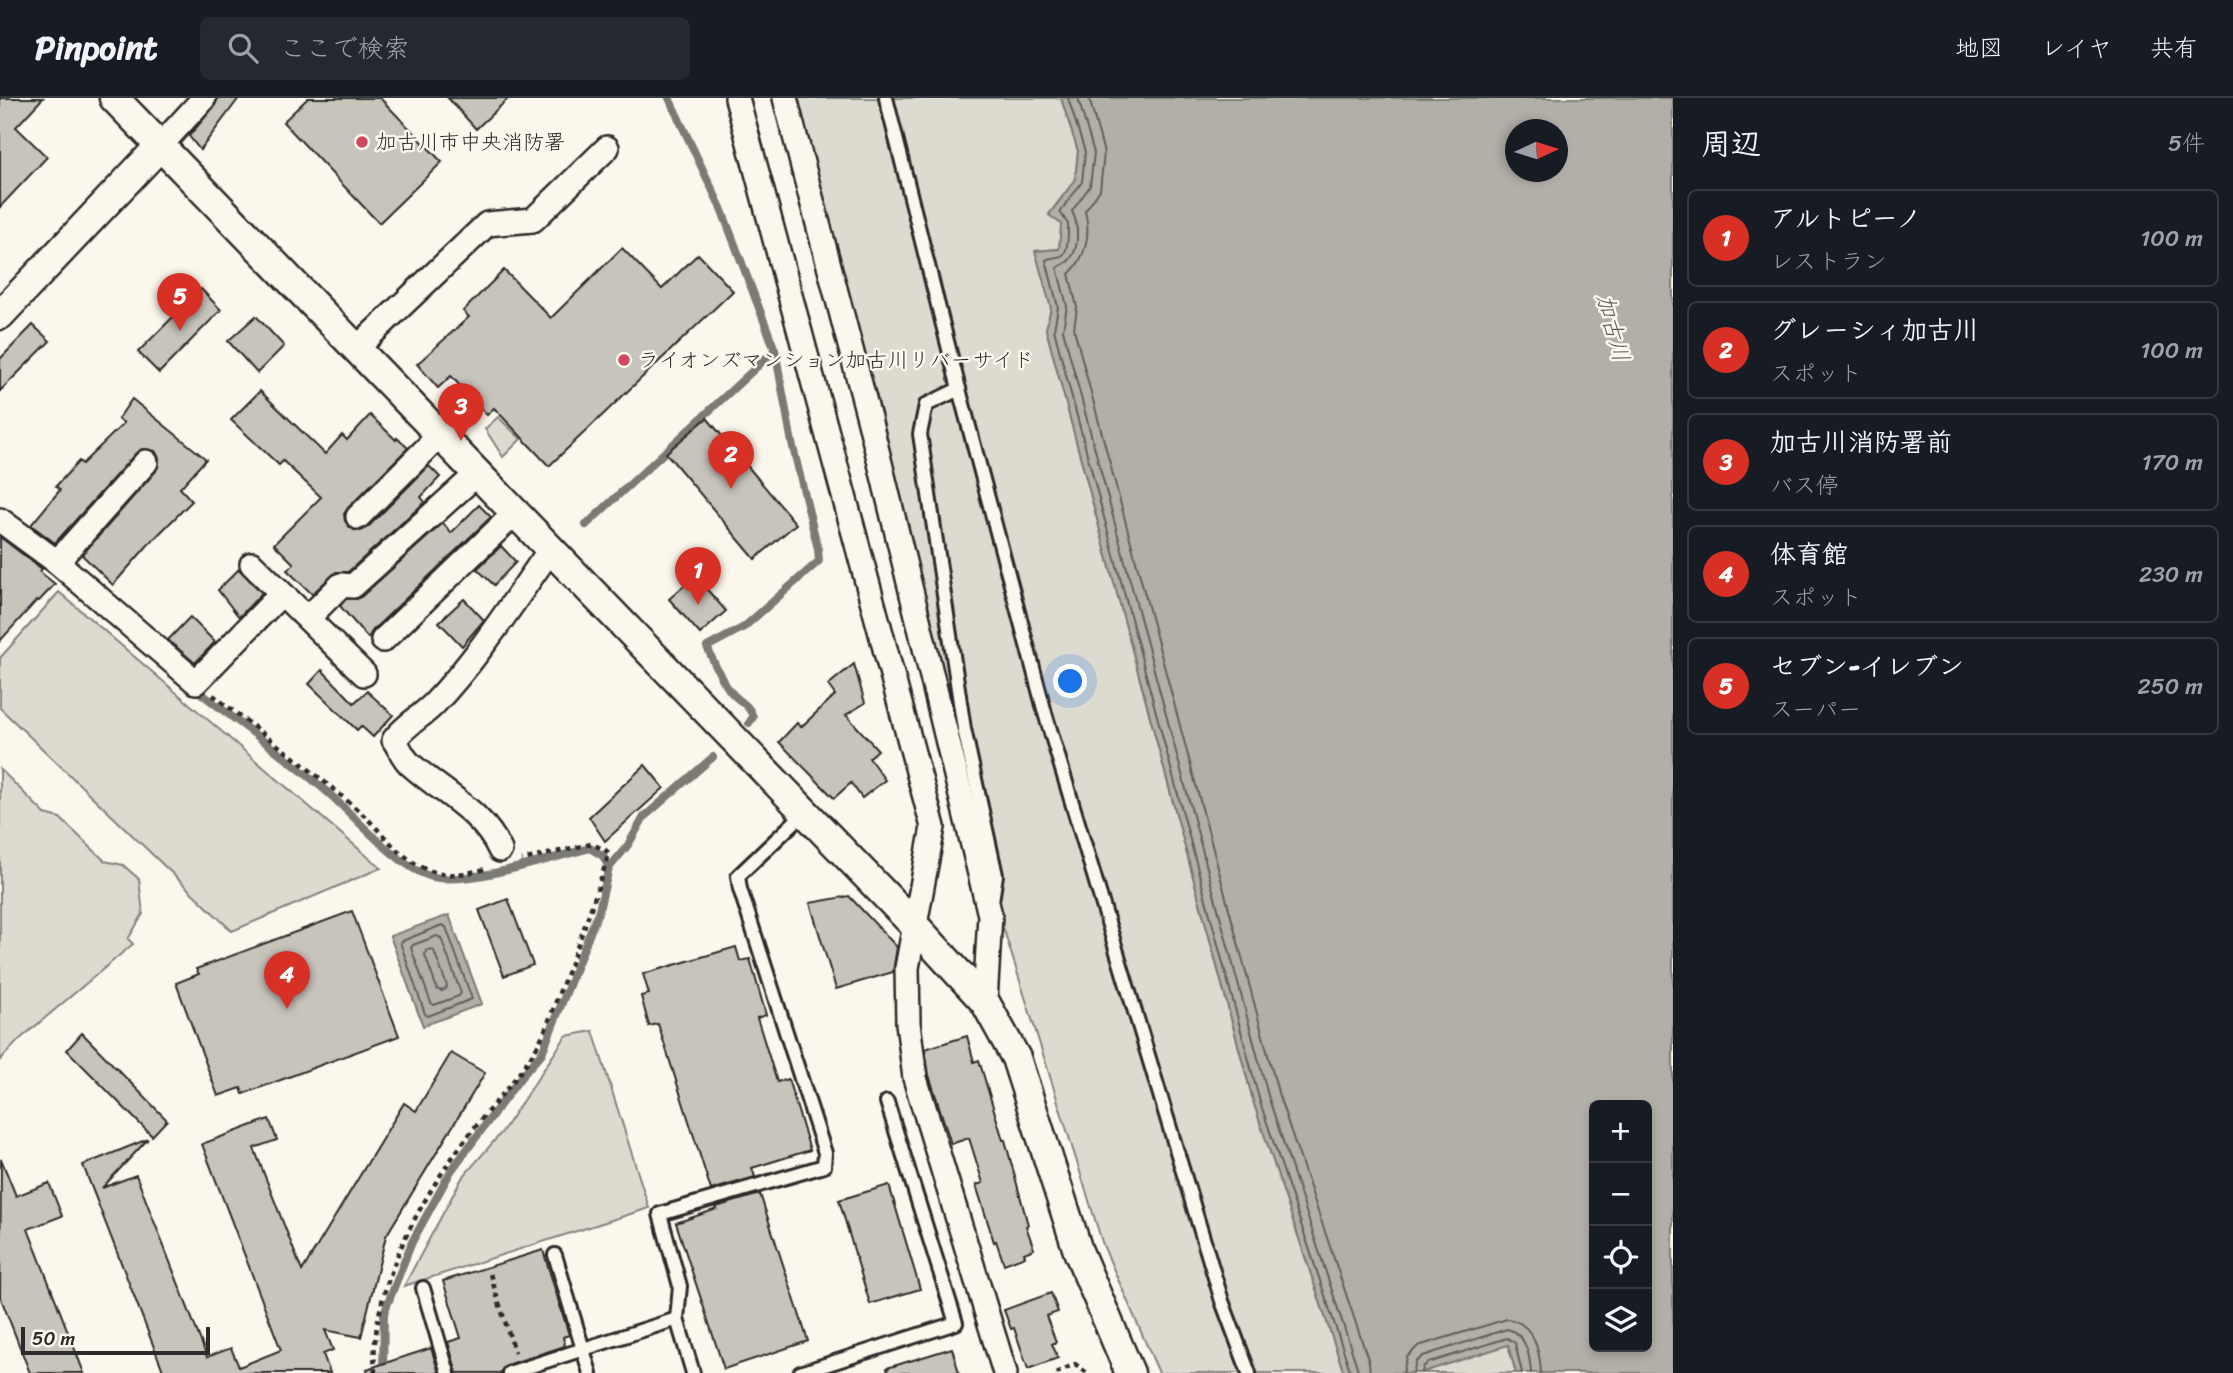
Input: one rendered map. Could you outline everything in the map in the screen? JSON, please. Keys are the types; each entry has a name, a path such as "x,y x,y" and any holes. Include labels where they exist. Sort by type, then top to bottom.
{"street":[{"path":"114,98 916,927 985,1002 1016,1058 1078,1251 1130,1373"},
{"path":"0,315 204,98"},
{"path":"737,98 933,827 907,968 908,1023 915,1078 1005,1373"},
{"path":"785,98 870,418 990,915 985,1002"},
{"path":"356,349 486,224 533,220 607,148"},
{"path":"358,517 440,435"},
{"path":"57,562 146,462"},
{"path":"308,618 341,585 353,586 477,474"},
{"path":"383,640 515,513"},
{"path":"0,520 57,562 196,682 281,594"},
{"path":"502,860 488,817 407,761 394,740 402,729 432,706 464,668 550,550"},
{"path":"252,564 363,674"}],"lane":[{"path":"886,98 959,390 1045,713 1222,1301 1249,1373"},
{"path":"959,390 926,405 920,434 964,729 996,875 990,915"},
{"path":"693,1373 677,1319 680,1286 660,1214 824,1166 825,1153 738,876 804,813"},
{"path":"800,1373 956,1323 887,1102"},
{"path":"555,1255 590,1373"},
{"path":"423,1288 448,1373"},
{"path":"515,1371 677,1319"}],"path":[{"path":"196,682 287,751 360,812 404,856 422,868 442,875 463,874 502,860 591,844 609,853 582,936 532,1056 448,1165 421,1208 397,1257 377,1321 375,1373"},
{"path":"491,1274 515,1371"},
{"path":"1056,1373 1075,1364 1087,1373"}],"shaded area":[{"path":"788,98 1061,98 1078,151 1075,180 1049,214 1062,224 1059,249 1036,251 1051,308 1046,329 1254,1104 1344,1373 1159,1373 1103,1245 997,908"},
{"path":"498,417 521,439 503,457 485,429"},
{"path":"59,592 381,868 232,931 0,708 0,658"},
{"path":"0,769 45,814 60,818 105,861 123,865 139,879 143,914 128,939 133,944 20,1039 0,1060"},
{"path":"593,1031 649,1208 404,1286 462,1178 502,1132 566,1036"},
{"path":"1508,1344 1516,1373 1420,1373"}],"water":[{"name":"加古川","path":"1061,98 1673,98 1673,1373 1516,1373 1508,1345 1420,1373 1344,1373 1254,1104 1046,329 1051,308 1035,251 1059,249 1061,224 1049,215 1075,180 1078,151"},
{"path":"449,915 482,1004 423,1026 390,936"}],"building":[{"path":"0,98 43,98 16,127 47,157 0,207"},
{"path":"218,98 239,98 200,150 189,136 214,107"},
{"name":"加古川市中央消防署","path":"308,98 380,98 442,162 379,223 283,122"},
{"path":"448,98 509,98 476,129"},
{"path":"622,248 662,289 698,254 733,291 549,466 494,408 487,415 451,376 438,388 417,364 469,317 463,311 504,270 551,318"},
{"path":"201,289 221,310 159,373 138,352"},
{"path":"256,316 284,346 257,373 228,341"},
{"path":"33,325 50,341 0,391 0,359"},
{"path":"260,391 325,454 342,435 347,440 370,415 408,448 344,514 345,521 354,530 361,531 368,527 429,466 440,477 421,497 425,502 348,572 336,572 312,594 287,570 294,564 274,544 321,497 283,461 279,465 231,420"},
{"path":"132,399 206,459 180,488 192,501 113,585 82,555 156,471 159,458 155,451 142,449 136,453 55,543 31,525 60,490 56,486 79,461 82,464 124,423 118,419"},
{"path":"707,418 796,524 755,559 666,453"},
{"path":"479,505 491,517 373,630 368,638 340,606 346,599 362,596 443,523 451,533"},
{"path":"0,537 42,569 40,572 55,584 0,641"},
{"path":"501,546 516,562 494,585 477,569"},
{"path":"239,569 262,593 239,617 218,590"},
{"path":"695,576 726,611 700,634 669,599"},
{"path":"464,599 484,620 462,646 439,622"},
{"path":"190,617 215,642 195,663 168,640"},
{"path":"854,664 865,703 846,715 878,750 869,758 885,780 862,798 851,783 834,798 779,742 797,723 801,727 835,695 828,685"},
{"path":"322,670 354,703 367,691 393,715 373,737 361,726 357,730 309,684"},
{"path":"645,765 664,788 605,841 589,817"},
{"path":"849,896 897,947 893,972 836,989 810,903"},
{"path":"508,899 533,965 504,976 479,910"},
{"path":"352,911 399,1036 243,1094 241,1088 218,1096 176,983 199,974 196,969"},
{"path":"736,947 740,961 750,959 766,1015 757,1018 777,1082 788,1079 810,1150 752,1168 755,1177 711,1190 658,1024 649,1026 641,996 649,994 643,974"},
{"path":"82,1033 167,1120 152,1136 67,1050"},
{"path":"967,1036 974,1062 979,1060 1005,1140 1034,1249 1024,1253 1025,1256 1004,1264 976,1185 983,1183 969,1138 951,1144 929,1075 925,1049"},
{"path":"451,1053 485,1073 386,1236 361,1337 325,1330 333,1350 323,1354 330,1373 164,1373 83,1165 148,1139 102,1188 136,1175 207,1357 231,1348 239,1367 281,1350 202,1144 269,1119 277,1140 254,1148 302,1271 404,1103 416,1111"},
{"path":"1,1159 16,1196 49,1183 62,1216 28,1229 84,1373 30,1373 0,1296"},
{"path":"889,1185 920,1289 870,1304 839,1200"},
{"path":"760,1194 808,1341 724,1369 676,1223"},
{"path":"543,1250 569,1335 563,1337 565,1346 506,1365 500,1373 457,1373 448,1342 461,1338 443,1281"},
{"path":"1051,1293 1058,1312 1046,1316 1056,1342 1052,1344 1058,1358 1028,1369 1014,1328 1011,1329 1004,1310"},
{"path":"431,1348 439,1373 368,1373 367,1369"},
{"path":"952,1348 959,1373 888,1373 887,1368"}],"waterway":[{"path":"586,525 775,350 721,208 669,98"},
{"path":"749,723 753,717 751,713 727,687 707,647 744,627 819,561 792,443 775,350"},
{"path":"192,686 310,777 392,853 420,872 433,877 468,877 511,869 590,848 603,856 609,868"},
{"path":"383,1373 384,1313 412,1242 451,1171 542,1053 599,910 609,868 628,845 644,817 713,757"}],"place":[{"name":"加古川市中央消防署","path":"362,142"},
{"name":"セブン-イレブン","path":"180,331"},
{"name":"ライオンズマンション加古川リバーサイド","path":"624,360"},
{"name":"加古川消防署前","path":"461,441"},
{"name":"グレーシィ加古川","path":"731,489"},
{"name":"アルトピーノ","path":"698,605"},
{"name":"体育館","path":"287,1009"}]}
